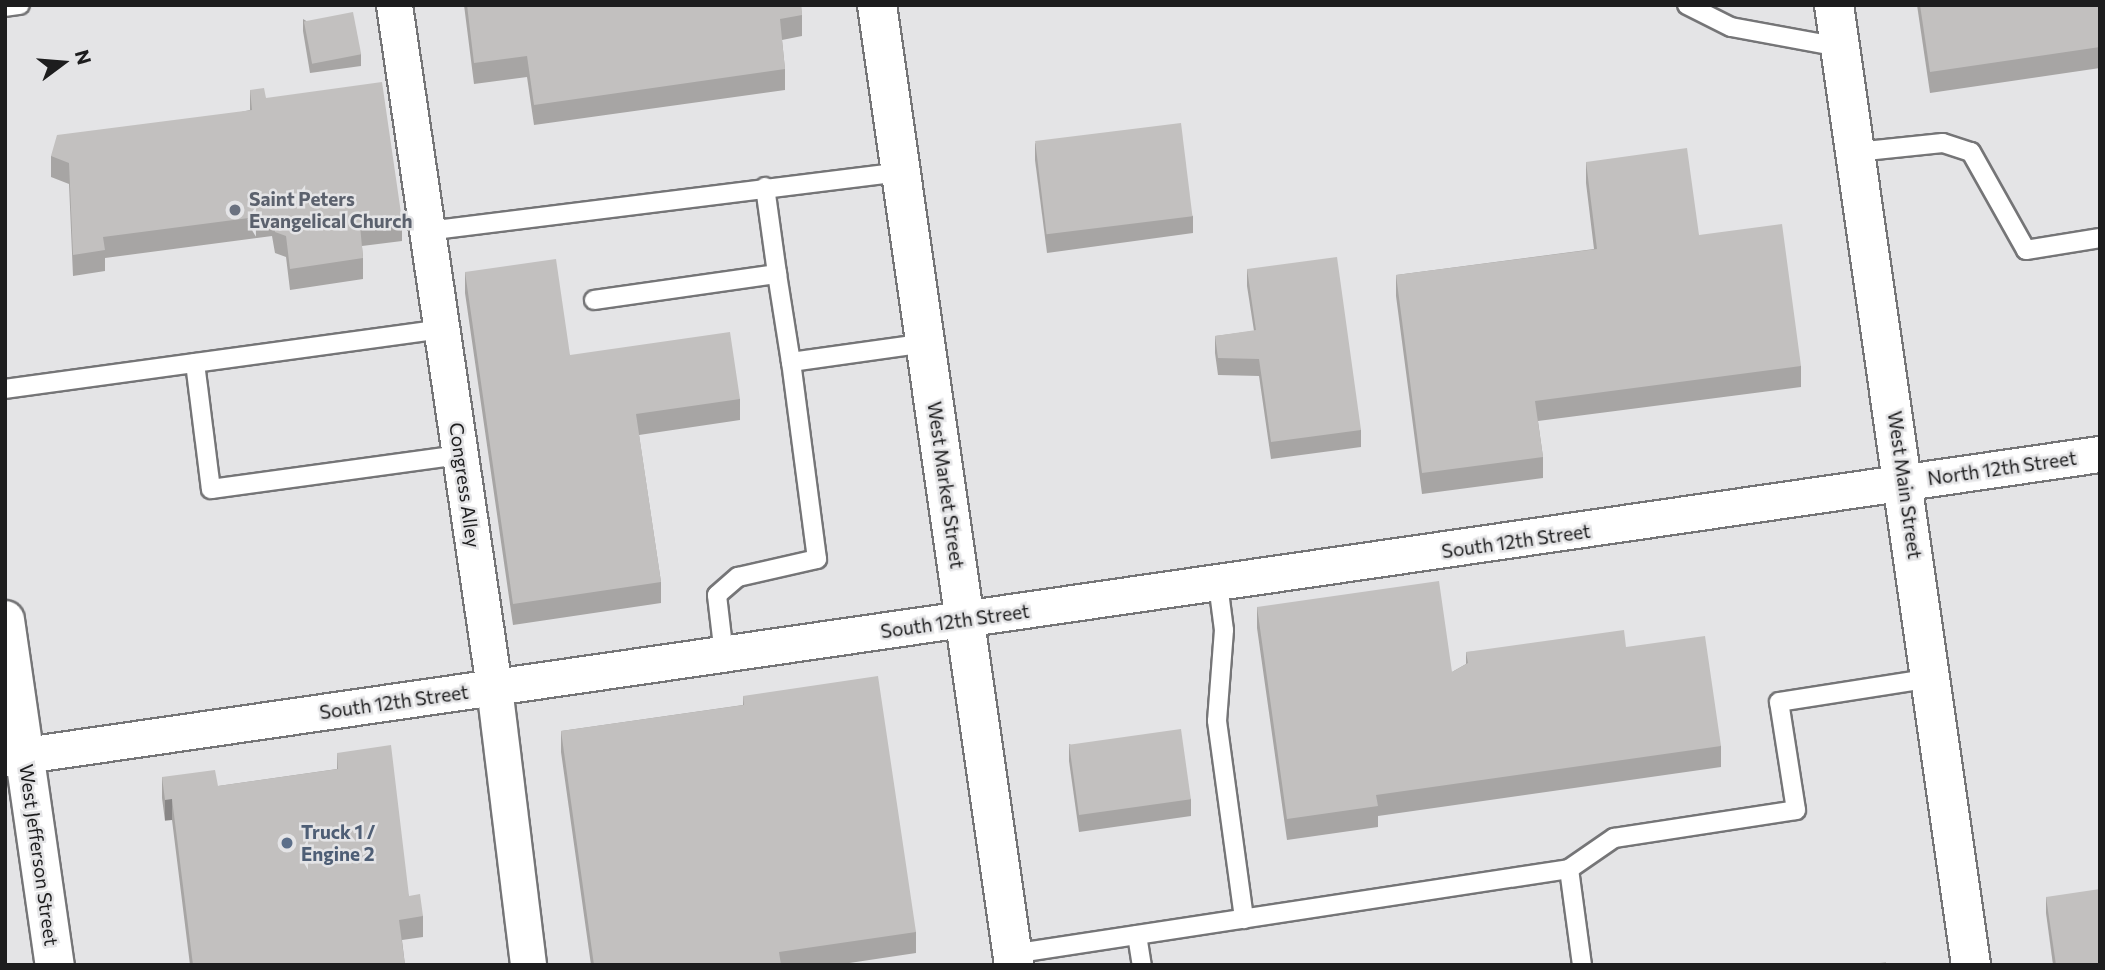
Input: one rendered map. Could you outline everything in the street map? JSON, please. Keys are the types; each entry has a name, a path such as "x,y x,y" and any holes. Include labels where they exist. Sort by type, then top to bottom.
{"main road":[{"name":"West Market Street","path":"877,5 1013,959"},
{"name":"West Main Street","path":"1835,5 1971,965"},
{"name":"West Jefferson Street","path":"5,620 15,757 55,965"}],"street":[{"name":"Congress Alley","path":"394,5 494,687 528,965"},
{"name":"North 12th Street","path":"1904,483 2100,454"},
{"name":"South 12th Street","path":"15,757 1904,483"}],"lane":[{"path":"5,7 20,5"},
{"path":"1687,5 1731,27 1840,47"},
{"path":"1856,152 1943,143 1971,152 2026,250 2100,238"},
{"path":"427,231 901,172"},
{"path":"724,655 717,595 737,577 817,559 765,187"},
{"path":"594,300 776,274"},
{"path":"5,388 442,329"},
{"path":"790,362 926,344"},
{"path":"195,363 211,489 460,455"},
{"path":"1218,584 1224,630 1217,721 1244,919"},
{"path":"1013,959 1138,935 1569,869 1614,838 1796,810 1779,702 1932,678"},
{"path":"1569,869 1582,965"},
{"path":"1138,935 1142,965"}],"building":[{"path":"467,5 801,5 802,15 780,19 785,69 534,105 527,56 474,63"},
{"path":"1920,5 2100,5 2100,47 1930,72"},
{"path":"353,12 361,54 312,64 304,22"},
{"name":"Saint Peters Evangelical Church","path":"382,82 402,220 360,225 363,258 290,269 286,236 275,232 272,215 103,237 105,250 73,255 69,163 51,156 57,135 252,110 250,90 264,88 266,98"},
{"path":"1181,123 1192,216 1047,234 1035,141"},
{"path":"1687,148 1699,235 1782,224 1801,366 1535,401 1543,457 1422,473 1396,275 1597,249 1586,162"},
{"path":"1337,257 1361,430 1271,442 1259,359 1218,358 1215,336 1256,330 1247,269"},
{"path":"556,259 570,355 730,332 740,399 636,414 661,582 513,604 465,272"},
{"path":"1439,581 1452,672 1468,663 1466,652 1624,630 1626,647 1705,636 1721,746 1376,795 1378,806 1287,819 1257,607"},
{"path":"878,676 916,932 779,952 781,965 594,965 561,731 744,705 743,696"},
{"path":"1181,729 1191,799 1079,815 1069,745"},
{"name":"Truck 1 / Engine 2","path":"391,745 409,896 420,894 423,916 399,920 405,965 193,965 172,799 165,800 162,777 215,770 218,786 338,769 337,753"},
{"path":"2100,889 2100,965 2056,965 2046,897"}],"place":[{"name":"Saint Peters Evangelical Church","path":"235,210"},
{"name":"Truck 1 / Engine 2","path":"287,843"}]}
